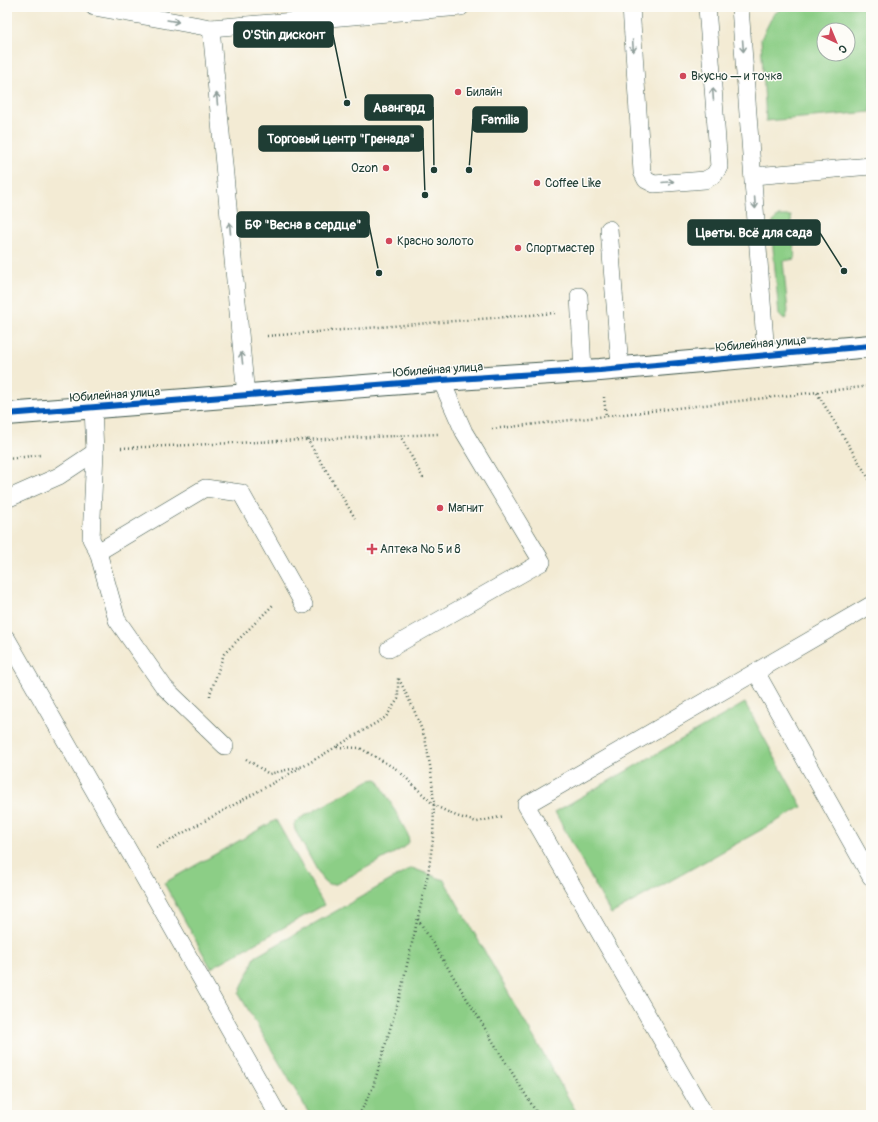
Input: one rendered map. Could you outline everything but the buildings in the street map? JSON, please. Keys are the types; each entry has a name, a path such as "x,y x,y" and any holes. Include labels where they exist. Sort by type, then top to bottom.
{"street":[{"name":"Юбилейная улица","path":"7,414 583,370 871,346"}],"lane":[{"path":"94,7 211,28 461,7"},
{"path":"631,7 642,172 646,180 654,184 705,180 714,175 719,167 707,7"},
{"path":"740,7 766,355"},
{"path":"211,28 246,396"},
{"path":"753,176 871,166"},
{"path":"609,229 620,367"},
{"path":"579,304 583,370"},
{"path":"389,650 542,562 464,432 441,380"},
{"path":"93,408 95,452 91,539 98,552 117,620 164,686 225,746"},
{"path":"7,499 59,476 95,452"},
{"path":"98,552 205,488 241,493 304,605"},
{"path":"704,1115 526,805 871,606"},
{"path":"7,639 278,1115"},
{"path":"756,672 871,877"}],"path":[{"path":"240,338 579,304"},
{"path":"817,393 871,482"},
{"path":"400,436 424,480"},
{"path":"307,439 355,518"},
{"path":"212,701 210,694 224,654 292,584"},
{"path":"359,1115 372,1087 396,1009 418,919 433,839 434,805 431,771 425,738 414,710 398,677 389,650"},
{"path":"134,860 304,766 386,717 398,699 398,677"},
{"path":"225,746 269,774 304,766"},
{"path":"336,747 360,748 398,770 434,805 456,816 477,822 506,815 526,805"},
{"path":"418,919 538,1115"}],"green space":[{"path":"783,7 871,7 871,112 766,121 761,39 773,15"},
{"path":"778,216 791,216 795,259 783,261 788,312 785,319 779,315 771,225"},
{"path":"745,703 802,807 611,914 555,812"},
{"path":"377,779 408,835 409,842 405,847 336,884 328,885 323,881 295,830 294,824 299,819 370,780"},
{"path":"276,820 324,905 211,968 164,883"},
{"path":"412,868 444,880 578,1115 310,1115 239,994 255,957"}],"cycle path":[{"path":"7,414 441,380 600,370 871,346"}],"place":[{"name":"Вкусно — и точка","path":"683,76"},
{"name":"Билайн","path":"458,92"},
{"name":"O'Stin дисконт","path":"347,103"},
{"name":"Ozon","path":"386,168"},
{"name":"Авангард","path":"434,170"},
{"name":"Familia","path":"469,170"},
{"name":"Coffee Like","path":"537,183"},
{"name":"Торговый центр \"Гренада\"","path":"425,195"},
{"name":"Красно золото","path":"389,241"},
{"name":"Спортмастер","path":"518,248"},
{"name":"Цветы. Всё для сада","path":"844,271"},
{"name":"БФ \"Весна в сердце\"","path":"379,273"},
{"name":"Магнит","path":"440,508"},
{"name":"Аптека № 5 и 8","path":"372,549"}]}
